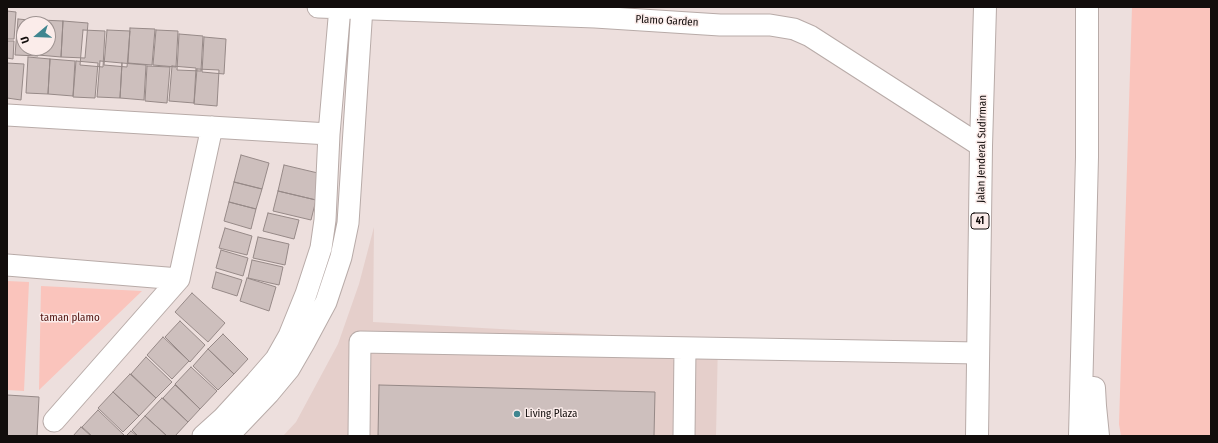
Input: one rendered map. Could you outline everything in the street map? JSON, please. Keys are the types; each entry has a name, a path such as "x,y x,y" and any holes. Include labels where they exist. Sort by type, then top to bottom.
{"highway":[{"name":"Jalan Jenderal Sudirman","path":"977,436 981,146 985,7"},
{"path":"1080,436 1087,157 1087,7"},
{"path":"1087,157 1095,406 1098,436"}],"street":[{"name":"Plamo Garden","path":"318,7 489,10 595,17 769,16 810,36 981,146"},
{"path":"203,436 223,418 276,359 290,336 321,248 325,220 329,134 340,8"},
{"path":"228,436 269,393 289,369 326,302 341,257 348,222 362,8"},
{"path":"7,115 329,134"},
{"path":"54,421 180,279 212,127"},
{"path":"7,265 180,279"},
{"path":"359,436 360,342 978,354"},
{"path":"684,436 685,348"}],"shaded area":[{"path":"374,227 373,322 718,341 716,436 283,436 296,422 338,344 359,284"}],"green space":[{"path":"1132,7 1211,7 1211,436 1121,436 1119,424"},
{"path":"7,281 29,282 24,391 7,390"},
{"name":"taman plamo","path":"41,286 142,291 39,390"}],"building":[{"path":"7,11 16,12 14,39 7,39"},
{"path":"56,21 63,21 61,57 50,56 56,56"},
{"path":"63,21 88,23 85,58 61,57"},
{"path":"130,28 155,29 152,65 128,63"},
{"path":"83,30 105,31 103,67 80,65"},
{"path":"107,30 130,31 127,67 104,65"},
{"path":"156,30 178,31 176,67 153,65"},
{"path":"179,34 203,36 201,71 177,70"},
{"path":"204,37 226,39 224,74 202,72"},
{"path":"7,41 14,41 13,59 7,58"},
{"path":"28,57 50,59 48,94 26,93"},
{"path":"50,59 75,61 73,96 48,94"},
{"path":"76,61 98,63 95,98 73,97"},
{"path":"100,61 122,63 120,98 97,97"},
{"path":"7,63 24,64 21,100 7,98"},
{"path":"122,63 146,65 144,100 120,98"},
{"path":"147,66 170,67 167,103 145,101"},
{"path":"172,66 196,68 194,103 169,101"},
{"path":"197,69 219,70 217,106 194,104"},
{"path":"241,155 269,163 262,189 234,182"},
{"path":"284,165 322,174 316,200 278,191"},
{"path":"234,182 262,189 256,209 229,202"},
{"path":"278,191 316,200 311,220 273,211"},
{"path":"229,202 256,209 251,229 224,221"},
{"path":"268,213 299,220 294,239 263,231"},
{"path":"225,228 252,236 247,255 219,248"},
{"path":"258,237 289,244 285,265 253,258"},
{"path":"221,250 248,258 243,276 216,268"},
{"path":"252,260 283,267 279,285 248,278"},
{"path":"216,272 242,280 237,296 212,288"},
{"path":"247,278 276,287 269,311 240,301"},
{"path":"192,293 225,323 208,342 175,312"},
{"path":"180,321 205,345 190,362 165,337"},
{"path":"223,334 248,359 234,374 208,349"},
{"path":"163,337 189,361 172,379 147,355"},
{"path":"208,349 234,374 218,390 193,366"},
{"path":"146,357 172,382 156,398 131,374"},
{"path":"191,367 217,391 200,409 175,384"},
{"path":"130,374 156,398 139,416 113,392"},
{"path":"175,385 200,409 188,422 163,398"},
{"name":"Living Plaza","path":"379,385 655,392 654,436 378,436"},
{"path":"113,392 139,416 123,432 98,408"},
{"path":"7,395 39,397 37,436 7,436"},
{"path":"162,398 188,422 175,436 167,436 145,416"},
{"path":"98,410 124,435 92,436 82,427"},
{"path":"145,416 167,436 138,436 132,430"},
{"path":"81,427 91,436 73,436"},
{"path":"131,431 137,436 126,436"}],"place":[{"name":"Living Plaza","path":"517,414"}]}
